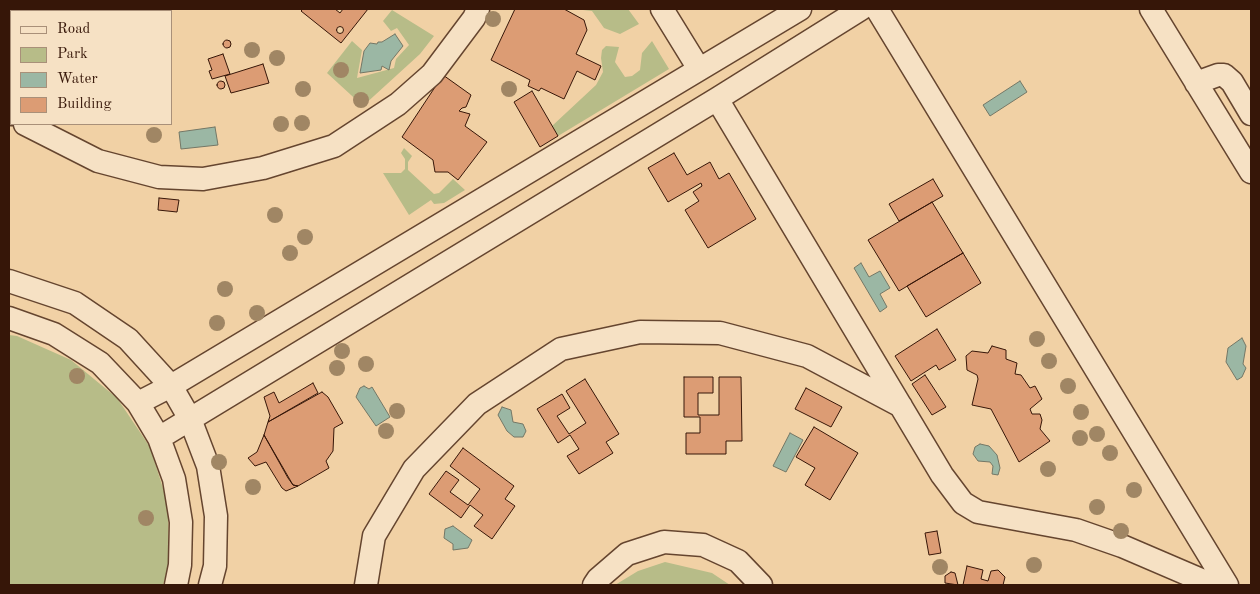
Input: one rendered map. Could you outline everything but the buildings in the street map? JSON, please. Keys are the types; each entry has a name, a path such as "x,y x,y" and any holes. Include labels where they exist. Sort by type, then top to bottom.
{"street":[{"path":"28,125 98,161 159,177 203,179 263,168 334,146 398,104 432,74 474,18 478,9"},
{"path":"662,9 698,69"},
{"path":"138,403 171,386 800,9"},
{"path":"159,438 717,99 861,9"},
{"path":"877,9 1227,585"},
{"path":"1150,9 1251,172"},
{"path":"1196,83 1218,75 1224,75 1232,82 1251,114"},
{"path":"717,99 947,482 963,503 978,512 1076,530 1122,546 1213,585"},
{"path":"9,281 75,303 128,339 171,386 190,419 208,466 216,516 215,566 210,585"},
{"path":"9,318 54,334 100,364 138,403 159,438 174,479 181,522 180,565 176,585"},
{"path":"366,585 374,536 414,469 477,404 561,350 640,332 720,333 807,356 901,406"},
{"path":"594,585 598,579 627,554 664,542 703,545 738,561 761,585"}],"green space":[{"path":"574,9 628,9 639,24 620,34 604,28 592,11"},
{"path":"392,10 434,36 420,54 363,106 327,73 352,41 362,50 357,78 394,68 396,59 409,45 397,28 391,31 383,21"},
{"path":"652,41 669,69 558,136 552,126 596,85 603,72 602,50 606,46 619,47 615,62 625,77 632,76 640,70 642,53"},
{"path":"404,148 412,156 408,162 408,170 434,194 439,193 453,179 465,190 444,203 434,204 431,200 409,215 383,173 401,173 405,169 405,159 401,153"},
{"path":"9,335 17,336 71,360 117,398 150,447 168,504 169,563 163,585 9,585"},
{"path":"665,562 712,573 730,585 615,585 638,571"}],"water":[{"path":"395,34 403,46 391,61 389,70 382,66 381,70 360,73 364,51 370,43 377,44"},
{"path":"1020,81 1027,92 990,116 983,105"},
{"path":"215,127 218,145 181,149 179,132"},
{"path":"861,263 869,277 880,271 890,288 880,294 887,307 880,312 854,268"},
{"path":"1242,338 1246,346 1243,364 1246,368 1242,377 1237,380 1226,362 1228,348"},
{"path":"364,386 369,389 372,387 390,417 376,426 356,397 360,388"},
{"path":"502,407 511,410 513,422 523,424 526,431 523,437 514,437 507,431 498,415"},
{"path":"790,433 803,440 786,472 773,466"},
{"path":"980,444 989,446 997,455 1000,468 998,475 992,474 993,466 990,462 978,461 973,454 975,447"},
{"path":"453,526 472,540 468,548 453,550 453,544 444,538 445,529"}]}
